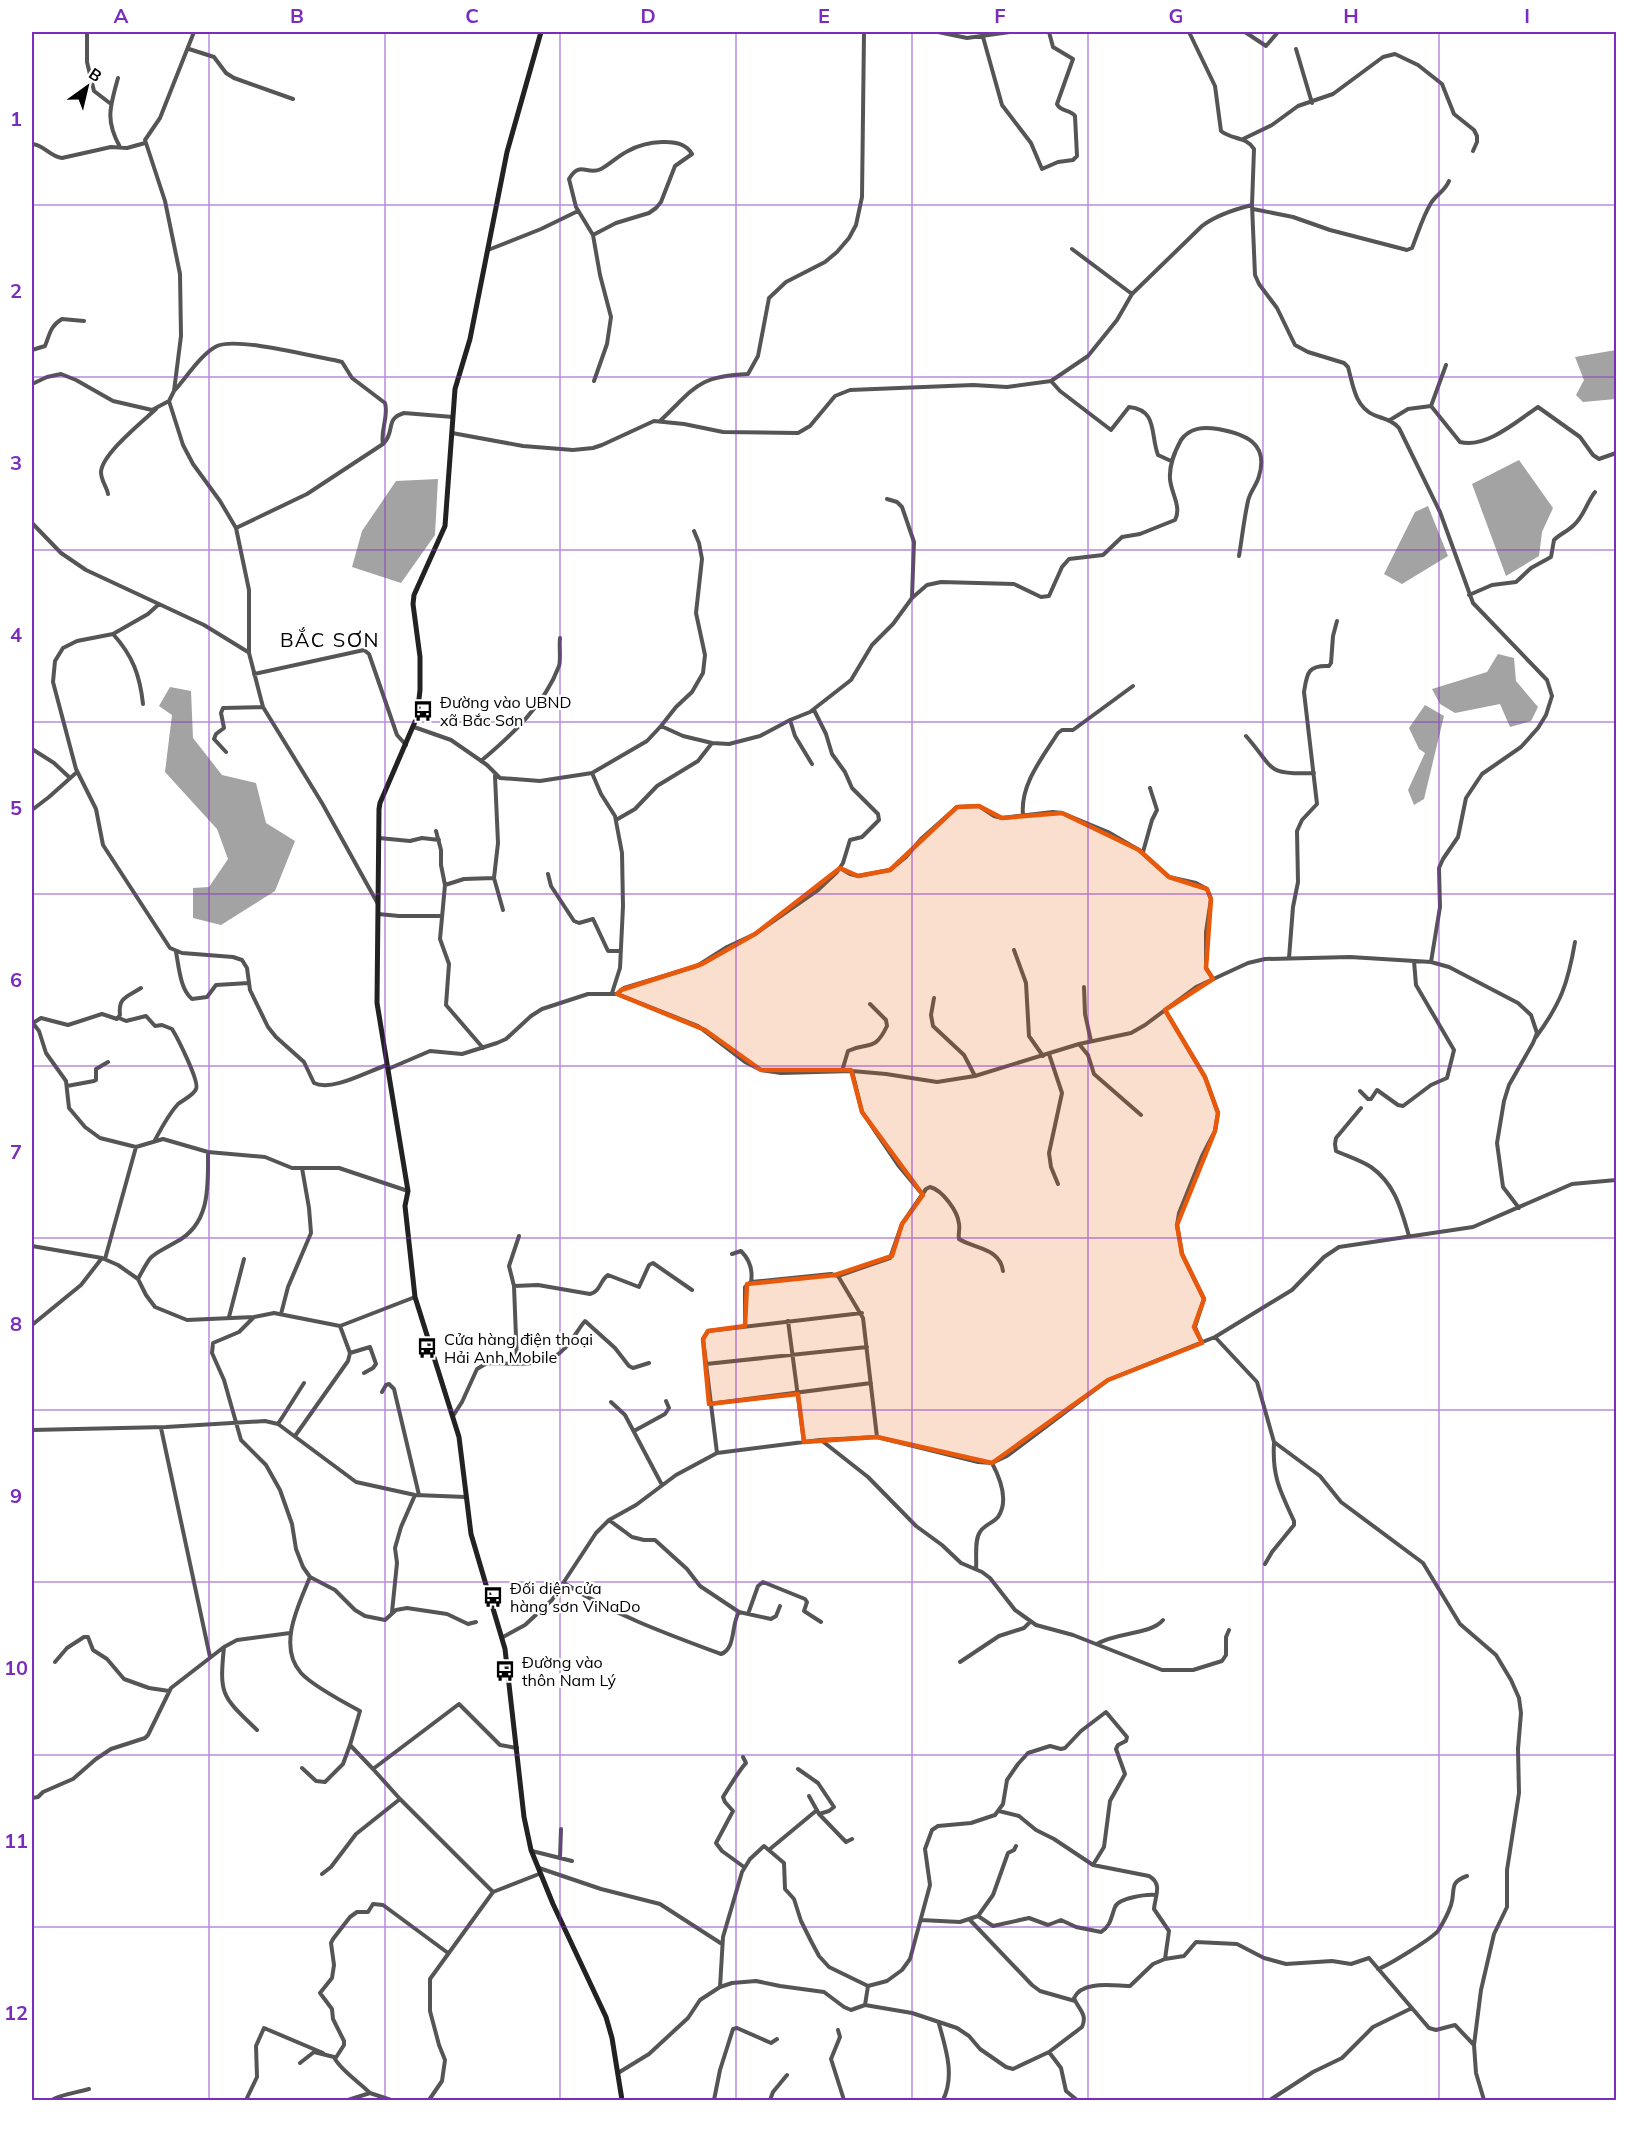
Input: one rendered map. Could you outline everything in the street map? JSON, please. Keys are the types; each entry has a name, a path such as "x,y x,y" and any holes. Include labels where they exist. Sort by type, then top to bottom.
{"street":[{"path":"87,32 87,62 94,91 111,104"},
{"path":"174,391 181,336 180,274 165,201 145,143 148,134 160,118 194,32"},
{"path":"541,32 507,152 470,339 455,389 445,526 414,595 413,604 420,657 420,690 414,727 380,803 377,1003 408,1191 405,1206 415,1297 453,1416 460,1445 466,1497 477,1556 503,1637 512,1698 524,1817 531,1851 538,1871 605,2013 612,2038 622,2100"},
{"path":"660,422 699,383 712,378 748,374 758,356 769,298 786,282 825,262 837,252 856,225 862,197 864,32"},
{"path":"938,32 961,38 1010,32"},
{"path":"983,37 1002,105 1031,143 1042,169 1073,160 1077,156 1075,116 1059,108 1057,104 1073,59 1053,47 1049,32"},
{"path":"1189,32 1215,86 1221,131 1229,137 1242,139 1251,144 1255,154 1252,207 1256,280 1274,304 1291,339 1302,349 1344,363 1348,367 1361,405 1372,414 1390,420 1399,428 1430,488 1450,537 1469,595 1478,610 1547,680 1551,688 1552,696 1546,715 1531,737 1503,761 1482,774 1466,798 1458,837 1439,868 1440,907 1431,962"},
{"path":"1245,32 1266,46 1278,32"},
{"path":"189,49 214,57 226,73 234,78 293,99"},
{"path":"1296,49 1312,103"},
{"path":"1242,139 1272,125 1295,108 1334,94 1383,57 1395,54 1418,64 1442,84 1454,114 1474,130 1477,136 1473,151"},
{"path":"117,78 111,104 111,130 121,148"},
{"path":"593,235 616,223 649,213 656,208 661,202 675,166 692,154 690,149 673,142 657,142 631,149 601,169 575,170 569,183 578,211 593,235 611,317 607,344 594,381"},
{"path":"32,144 38,145 58,158 111,147 121,148 145,143"},
{"path":"452,433 533,448 583,450 602,445 648,423 660,422 723,432 798,433 810,426 836,396 850,390 1007,387 1051,381 1088,356 1117,320 1132,294 1206,223 1241,208 1252,207 1407,250 1412,248 1430,206 1443,192 1449,181"},
{"path":"488,250 578,211"},
{"path":"1072,249 1132,294"},
{"path":"32,350 45,346 51,328 58,321 84,321"},
{"path":"108,494 102,480 101,469 111,453 156,409 169,401 174,391 210,351 224,344 251,345 342,362 352,378 385,403 387,411 383,444"},
{"path":"1431,405 1446,365"},
{"path":"32,384 61,374 113,401 148,410 156,409"},
{"path":"1051,381 1060,392 1111,430 1129,407 1145,412 1150,419 1158,455 1171,461"},
{"path":"169,401 183,445 193,464 236,528 249,590 249,653 263,707 322,803 378,905"},
{"path":"1390,420 1407,409 1431,405"},
{"path":"1431,405 1460,442 1485,441 1538,407 1580,437 1593,455 1599,459 1617,453"},
{"path":"236,528 307,494 383,444 390,435 392,420 400,414 453,417"},
{"path":"661,726 711,743 729,744 755,737 814,710 851,680 869,650 893,624 912,598 927,585 941,582 1014,584 1035,596 1046,597 1052,592 1062,567 1069,559 1103,555 1122,537 1140,534 1174,519 1178,511 1171,483 1171,461 1183,438 1195,429 1213,428 1231,432 1256,444 1260,454 1260,474 1251,489 1239,556"},
{"path":"1469,595 1492,585 1516,582 1531,568 1548,559 1552,554 1554,540 1573,527 1595,492"},
{"path":"887,499 897,502 902,507 914,542 912,598"},
{"path":"32,523 61,553 86,570 204,625 249,653"},
{"path":"32,531 38,529"},
{"path":"414,727 451,740 481,760 495,775 504,779 540,781 592,773 647,741 696,687 705,664 696,613 702,559 694,531"},
{"path":"159,604 148,614 113,634 69,644 54,661 54,687 77,771 96,809 102,845 165,943 177,952 238,958 245,963 250,990 271,1032 302,1059 312,1080 317,1085 345,1082 430,1051 462,1054 483,1048 502,1041 531,1016 549,1006 588,994 614,994 698,1026 745,1062 760,1070 781,1073 852,1071 937,1082 975,1076 1079,1044 1131,1033 1188,992 1213,979 1257,960 1289,958 1350,957 1431,962 1449,968 1526,1009 1535,1023 1536,1038"},
{"path":"1289,958 1293,907 1298,882 1298,831 1302,820 1317,804 1304,697 1305,683 1311,669 1320,665 1329,666 1331,663 1333,636 1337,621"},
{"path":"113,634 138,673 143,704"},
{"path":"481,760 504,742 538,704 559,665 560,638"},
{"path":"255,674 364,650 369,654 397,735 406,746"},
{"path":"1023,815 1024,792 1058,732 1073,730 1133,686"},
{"path":"226,752 214,739 216,734 224,728 221,713 223,708 263,707"},
{"path":"614,994 624,988 697,966 727,947 755,934 818,890 840,868 849,843 862,837 880,818 852,788 845,772 832,754 826,734 814,710"},
{"path":"790,720 795,736 812,764"},
{"path":"1246,736 1263,759 1281,773 1314,773"},
{"path":"616,820 635,809 657,786 698,761 711,743"},
{"path":"32,749 54,763 69,777"},
{"path":"32,810 77,771"},
{"path":"592,773 616,820 622,853 621,951 619,975 614,994"},
{"path":"495,775 498,843 494,878 503,910"},
{"path":"1143,852 1157,810 1150,788"},
{"path":"840,868 858,876 890,870 957,807 979,806 998,818 1062,813 1108,832 1143,852 1169,877 1196,883 1207,889 1210,894 1206,932 1206,968 1213,979"},
{"path":"436,831 445,885 440,944 449,964 446,1005 483,1048"},
{"path":"379,838 410,841 422,838 439,840"},
{"path":"548,874 551,886 574,921 579,923 593,919 608,951 621,951"},
{"path":"445,885 464,879 494,878"},
{"path":"378,914 442,916"},
{"path":"1519,1208 1509,1198 1503,1187 1498,1136 1504,1101 1509,1085 1556,1008 1567,981 1575,942"},
{"path":"1014,950 1026,983 1029,1035 1043,1056"},
{"path":"177,952 182,982 192,999 207,997 214,987 219,985 249,983"},
{"path":"1360,1091 1371,1099 1377,1090 1398,1106 1403,1106 1431,1085 1447,1078 1454,1050 1416,985 1414,961"},
{"path":"1084,987 1085,1014 1091,1041"},
{"path":"119,1018 121,1001 141,988"},
{"path":"934,998 931,1015 933,1026 964,1055 975,1076"},
{"path":"842,1071 848,1051 874,1044 887,1026 886,1020 870,1004"},
{"path":"1165,1010 1205,1077 1218,1113 1215,1131 1202,1156 1179,1213 1177,1225 1182,1254 1204,1299 1195,1327 1202,1343"},
{"path":"154,1140 169,1114 195,1091 197,1086 185,1054 172,1029 162,1025 155,1026 146,1016 126,1021 102,1014 68,1025 41,1018 32,1023 39,1031 46,1053 64,1076 69,1108 88,1130 100,1138 136,1147 163,1139 208,1152 260,1156 288,1167 345,1169 408,1191"},
{"path":"1079,1044 1088,1055 1095,1074 1142,1115"},
{"path":"1049,1054 1062,1093 1049,1152 1051,1167 1058,1184"},
{"path":"67,1086 96,1080 96,1069 108,1062"},
{"path":"852,1071 862,1112 898,1165 922,1194"},
{"path":"1360,1108 1336,1138 1336,1151 1370,1167 1391,1187 1399,1202 1409,1236"},
{"path":"32,1325 81,1285 104,1259 136,1147"},
{"path":"138,1279 152,1255 187,1235 201,1217 208,1195 208,1152"},
{"path":"280,1314 288,1287 311,1233 302,1168"},
{"path":"503,1637 535,1617 552,1600 596,1533 609,1520 632,1507 689,1467 717,1454 820,1440 877,1437 978,1462 992,1463 1006,1456 1108,1380 1215,1337 1292,1290 1323,1257 1339,1247 1473,1227 1572,1184 1617,1180"},
{"path":"745,1326 745,1287 751,1282 831,1274 838,1276 890,1257 902,1224 922,1194 930,1187 937,1190 958,1218 959,1239 981,1246 998,1258 1003,1271"},
{"path":"517,1363 514,1286 509,1261 519,1236"},
{"path":"32,1246 104,1259 138,1279 150,1302 167,1313 187,1320 280,1314 340,1326 415,1297"},
{"path":"732,1254 741,1251 746,1257 752,1272 751,1282"},
{"path":"229,1317 244,1259"},
{"path":"514,1286 538,1285 590,1294 597,1291 608,1275 639,1287 649,1265 653,1263 692,1290"},
{"path":"838,1276 862,1313 877,1437"},
{"path":"717,1454 703,1338 708,1331 862,1313"},
{"path":"254,1317 239,1332 216,1341 212,1346 244,1444 266,1465 280,1490 303,1567 310,1576 332,1587 355,1610 365,1616 385,1620 392,1613 407,1608 447,1614 468,1624 476,1622"},
{"path":"453,1416 481,1365 544,1361 556,1356 564,1350 585,1321 615,1348 629,1366 633,1368 649,1363"},
{"path":"788,1321 804,1442"},
{"path":"295,1437 345,1366 350,1353 340,1326"},
{"path":"1215,1337 1257,1382 1274,1442 1273,1461 1277,1486 1294,1521 1294,1525 1265,1564"},
{"path":"350,1353 370,1347 376,1364 364,1373"},
{"path":"706,1365 867,1347"},
{"path":"278,1424 304,1383"},
{"path":"710,1404 871,1383"},
{"path":"381,1392 389,1384 394,1389 417,1495 401,1527 395,1548 397,1563 392,1613"},
{"path":"634,1431 665,1414 669,1408 666,1401"},
{"path":"611,1402 625,1415 662,1485"},
{"path":"32,1430 161,1428 258,1421 278,1424 356,1482 417,1495 466,1497"},
{"path":"161,1428 210,1657"},
{"path":"820,1440 867,1475 916,1526 942,1545 961,1563 976,1569 994,1582 1015,1610 1030,1622 1096,1645 1156,1670 1193,1670 1225,1659 1226,1637 1229,1630"},
{"path":"1274,1442 1320,1476 1341,1502 1423,1563 1460,1624 1496,1655 1519,1698 1521,1713 1518,1749 1519,1793 1507,1870 1507,1906 1494,1934 1481,1990 1474,2045 1476,2073 1484,2100"},
{"path":"976,1569 978,1536 982,1529 996,1519 1002,1504 1001,1483 992,1463"},
{"path":"609,1520 632,1537 655,1540 687,1569 700,1586 740,1612 771,1620 776,1616 780,1606"},
{"path":"302,1768 316,1781 325,1782 343,1764 360,1712 302,1674 292,1653 290,1633 310,1576"},
{"path":"748,1614 758,1586 764,1582 805,1599 807,1602 804,1611 822,1622"},
{"path":"564,1583 593,1601 665,1633 721,1654 729,1648 735,1620 740,1612"},
{"path":"1096,1645 1114,1635 1154,1627 1163,1620"},
{"path":"960,1662 999,1636 1024,1628 1030,1622"},
{"path":"32,1798 39,1797 43,1792 73,1779 111,1749 145,1738 169,1691 224,1647 237,1640 290,1633"},
{"path":"55,1662 67,1648 84,1637 88,1637 93,1650 107,1659 124,1679 148,1688 169,1691"},
{"path":"224,1647 221,1678 223,1689 236,1709 257,1730"},
{"path":"373,1769 459,1704 500,1744 517,1748"},
{"path":"720,1987 722,1944 729,1913 744,1867 764,1846 784,1863 784,1889 794,1899 801,1921 819,1956 835,1971 868,1986 896,1976 907,1964 930,1885 925,1849 932,1830 938,1826 989,1818 999,1811 1003,1804 1007,1780 1026,1755 1050,1746 1063,1749 1101,1715 1109,1713 1126,1737 1126,1741 1118,1745 1116,1749 1125,1774 1110,1801 1105,1842 1093,1865"},
{"path":"350,1745 400,1799 494,1892"},
{"path":"743,1757 746,1763 741,1767 740,1774 723,1797 733,1811 716,1843 722,1851 744,1867"},
{"path":"770,1849 818,1812 830,1811 834,1807 818,1783 798,1769"},
{"path":"809,1796 818,1812 846,1842 852,1839"},
{"path":"322,1874 331,1867 356,1834 400,1799"},
{"path":"999,1811 1019,1816 1036,1830 1093,1865 1149,1876 1157,1884 1155,1913 1168,1931 1165,1959"},
{"path":"560,1858 561,1829"},
{"path":"921,1920 960,1922 978,1916 993,1895 1008,1853 1016,1846"},
{"path":"531,1851 572,1861"},
{"path":"429,2100 442,2080 445,2060 430,2011 429,1982 494,1892 538,1871 660,1904 722,1944"},
{"path":"1378,1969 1431,1938 1451,1905 1453,1885 1467,1876"},
{"path":"978,1916 993,1926 1013,1920 1032,1918 1048,1925 1061,1920 1076,1927 1101,1932 1108,1926 1119,1901 1156,1895"},
{"path":"334,2058 344,2045 344,2041 333,2019 332,2009 320,1993 333,1978 331,1943 350,1917 360,1910 369,1912 373,1904 383,1905 448,1953"},
{"path":"618,2073 649,2054 688,2018 703,1996 732,1983 756,1981 824,1992 851,2010 865,2006 912,2013 957,2028 969,2036 980,2049 1010,2069 1049,2052 1082,2027 1084,2013 1075,2001 1040,1991 1032,1985 970,1920"},
{"path":"1075,2001 1076,1994 1085,1988 1130,1986 1153,1964 1165,1959 1184,1956 1194,1944 1200,1941 1237,1944 1264,1958 1286,1964 1332,1961 1351,1964 1366,1958 1371,1960 1432,2030 1455,2025 1474,2045"},
{"path":"865,2006 868,1986"},
{"path":"1270,2100 1313,2072 1342,2058 1373,2027 1412,2008"},
{"path":"939,2023 949,2059 943,2100"},
{"path":"246,2100 256,2077 256,2046 264,2028 334,2058 341,2068 370,2094"},
{"path":"714,2100 718,2078 733,2029 737,2028 771,2043 777,2039"},
{"path":"838,2030 840,2037 831,2059 844,2100"},
{"path":"300,2063 314,2052 323,2053"},
{"path":"1049,2052 1059,2064 1066,2091 1077,2100"},
{"path":"770,2100 773,2092 787,2075"},
{"path":"52,2100 89,2089"},
{"path":"348,2100 370,2094 377,2094 391,2100"}],"highlighted area":[{"path":"979,806 1002,818 1062,813 1139,850 1169,877 1207,889 1211,899 1206,968 1213,979 1165,1010 1205,1077 1218,1113 1215,1131 1177,1225 1182,1254 1204,1299 1194,1327 1202,1343 1108,1380 992,1463 877,1437 804,1442 798,1394 709,1404 703,1339 708,1331 745,1326 747,1284 835,1275 892,1256 902,1224 923,1195 862,1112 851,1070 761,1070 705,1030 617,994 621,990 702,964 755,934 840,868 858,876 890,870 957,807"}],"shaded area":[{"path":"1616,350 1616,399 1583,402 1576,395 1584,380 1575,357"},
{"path":"1519,460 1553,508 1542,532 1539,556 1506,576 1472,484"},
{"path":"438,479 435,535 401,583 352,567 362,531 396,481"},
{"path":"1428,506 1448,556 1402,584 1384,574 1415,512"},
{"path":"1498,654 1514,658 1516,681 1538,707 1531,721 1510,727 1500,704 1455,713 1440,704 1432,689 1487,672"},
{"path":"170,687 191,691 193,738 222,775 256,783 266,823 295,841 275,891 221,925 193,918 193,888 209,887 228,859 217,829 165,772 172,715 159,706"},
{"path":"1425,705 1444,716 1424,799 1414,805 1408,790 1425,753 1419,749 1409,728"}],"place":[{"name":"Đường vào UBND xã Bắc Sơn","path":"423,711"},
{"name":"Cửa hàng điện thoại Hải Anh Mobile","path":"427,1348"},
{"name":"Đối diện cửa hàng sơn ViNaDo","path":"493,1597"},
{"name":"Đường vào thôn Nam Lý","path":"505,1671"}],"district":[{"name":"BẮC SƠN","path":"330,640"}]}
